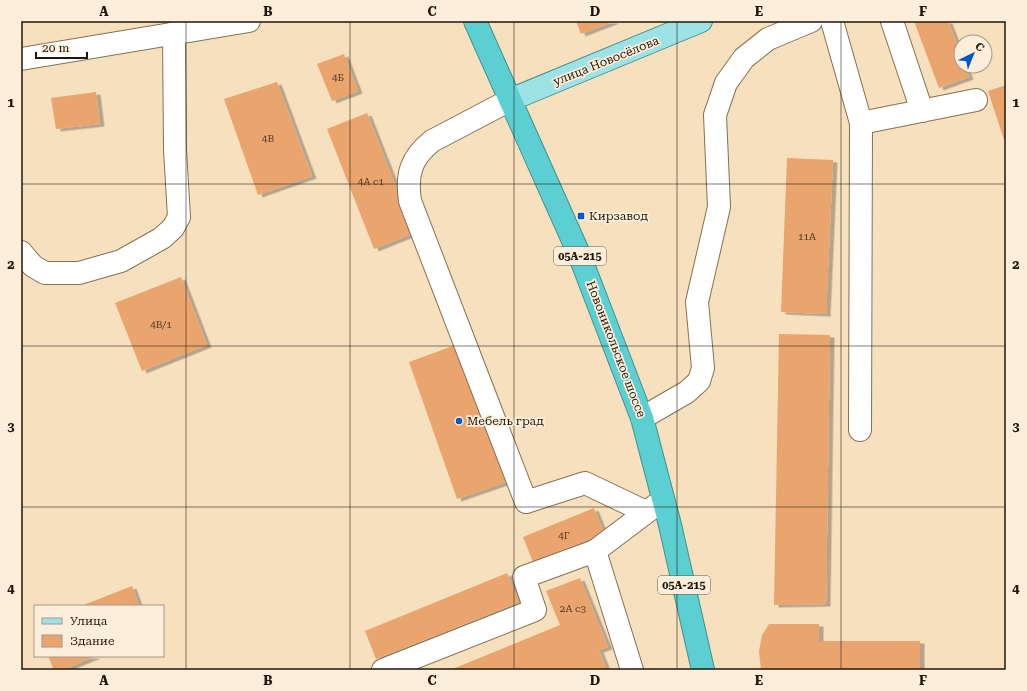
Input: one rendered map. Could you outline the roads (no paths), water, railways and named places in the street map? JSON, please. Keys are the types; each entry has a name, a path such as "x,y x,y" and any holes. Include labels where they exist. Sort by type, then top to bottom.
{"highway":[{"name":"Новоникольское шоссе","path":"475,21 579,254 642,418 664,500 703,670"}],"main road":[{"name":"улица Новосёлова","path":"510,100 701,21"}],"street":[{"path":"21,58 249,21"},
{"path":"642,418 687,392 699,381 702,368 696,302 720,207 715,115 726,83 744,58 768,38 811,21"},
{"path":"832,21 861,123 860,430"},
{"path":"892,21 922,111"},
{"path":"21,252 32,266 45,273 79,273 121,261 162,238 173,228 179,217 175,150 174,33"},
{"path":"510,100 432,140 421,150 409,172 408,187 410,201 526,502 585,483 646,512"},
{"path":"861,123 976,100"},
{"path":"384,670 406,666 535,610 524,577 594,551 664,500"},
{"path":"594,551 632,670"}],"place":[{"name":"Кирзавод","path":"581,216"},
{"name":"Мебель град","path":"459,421"}]}
